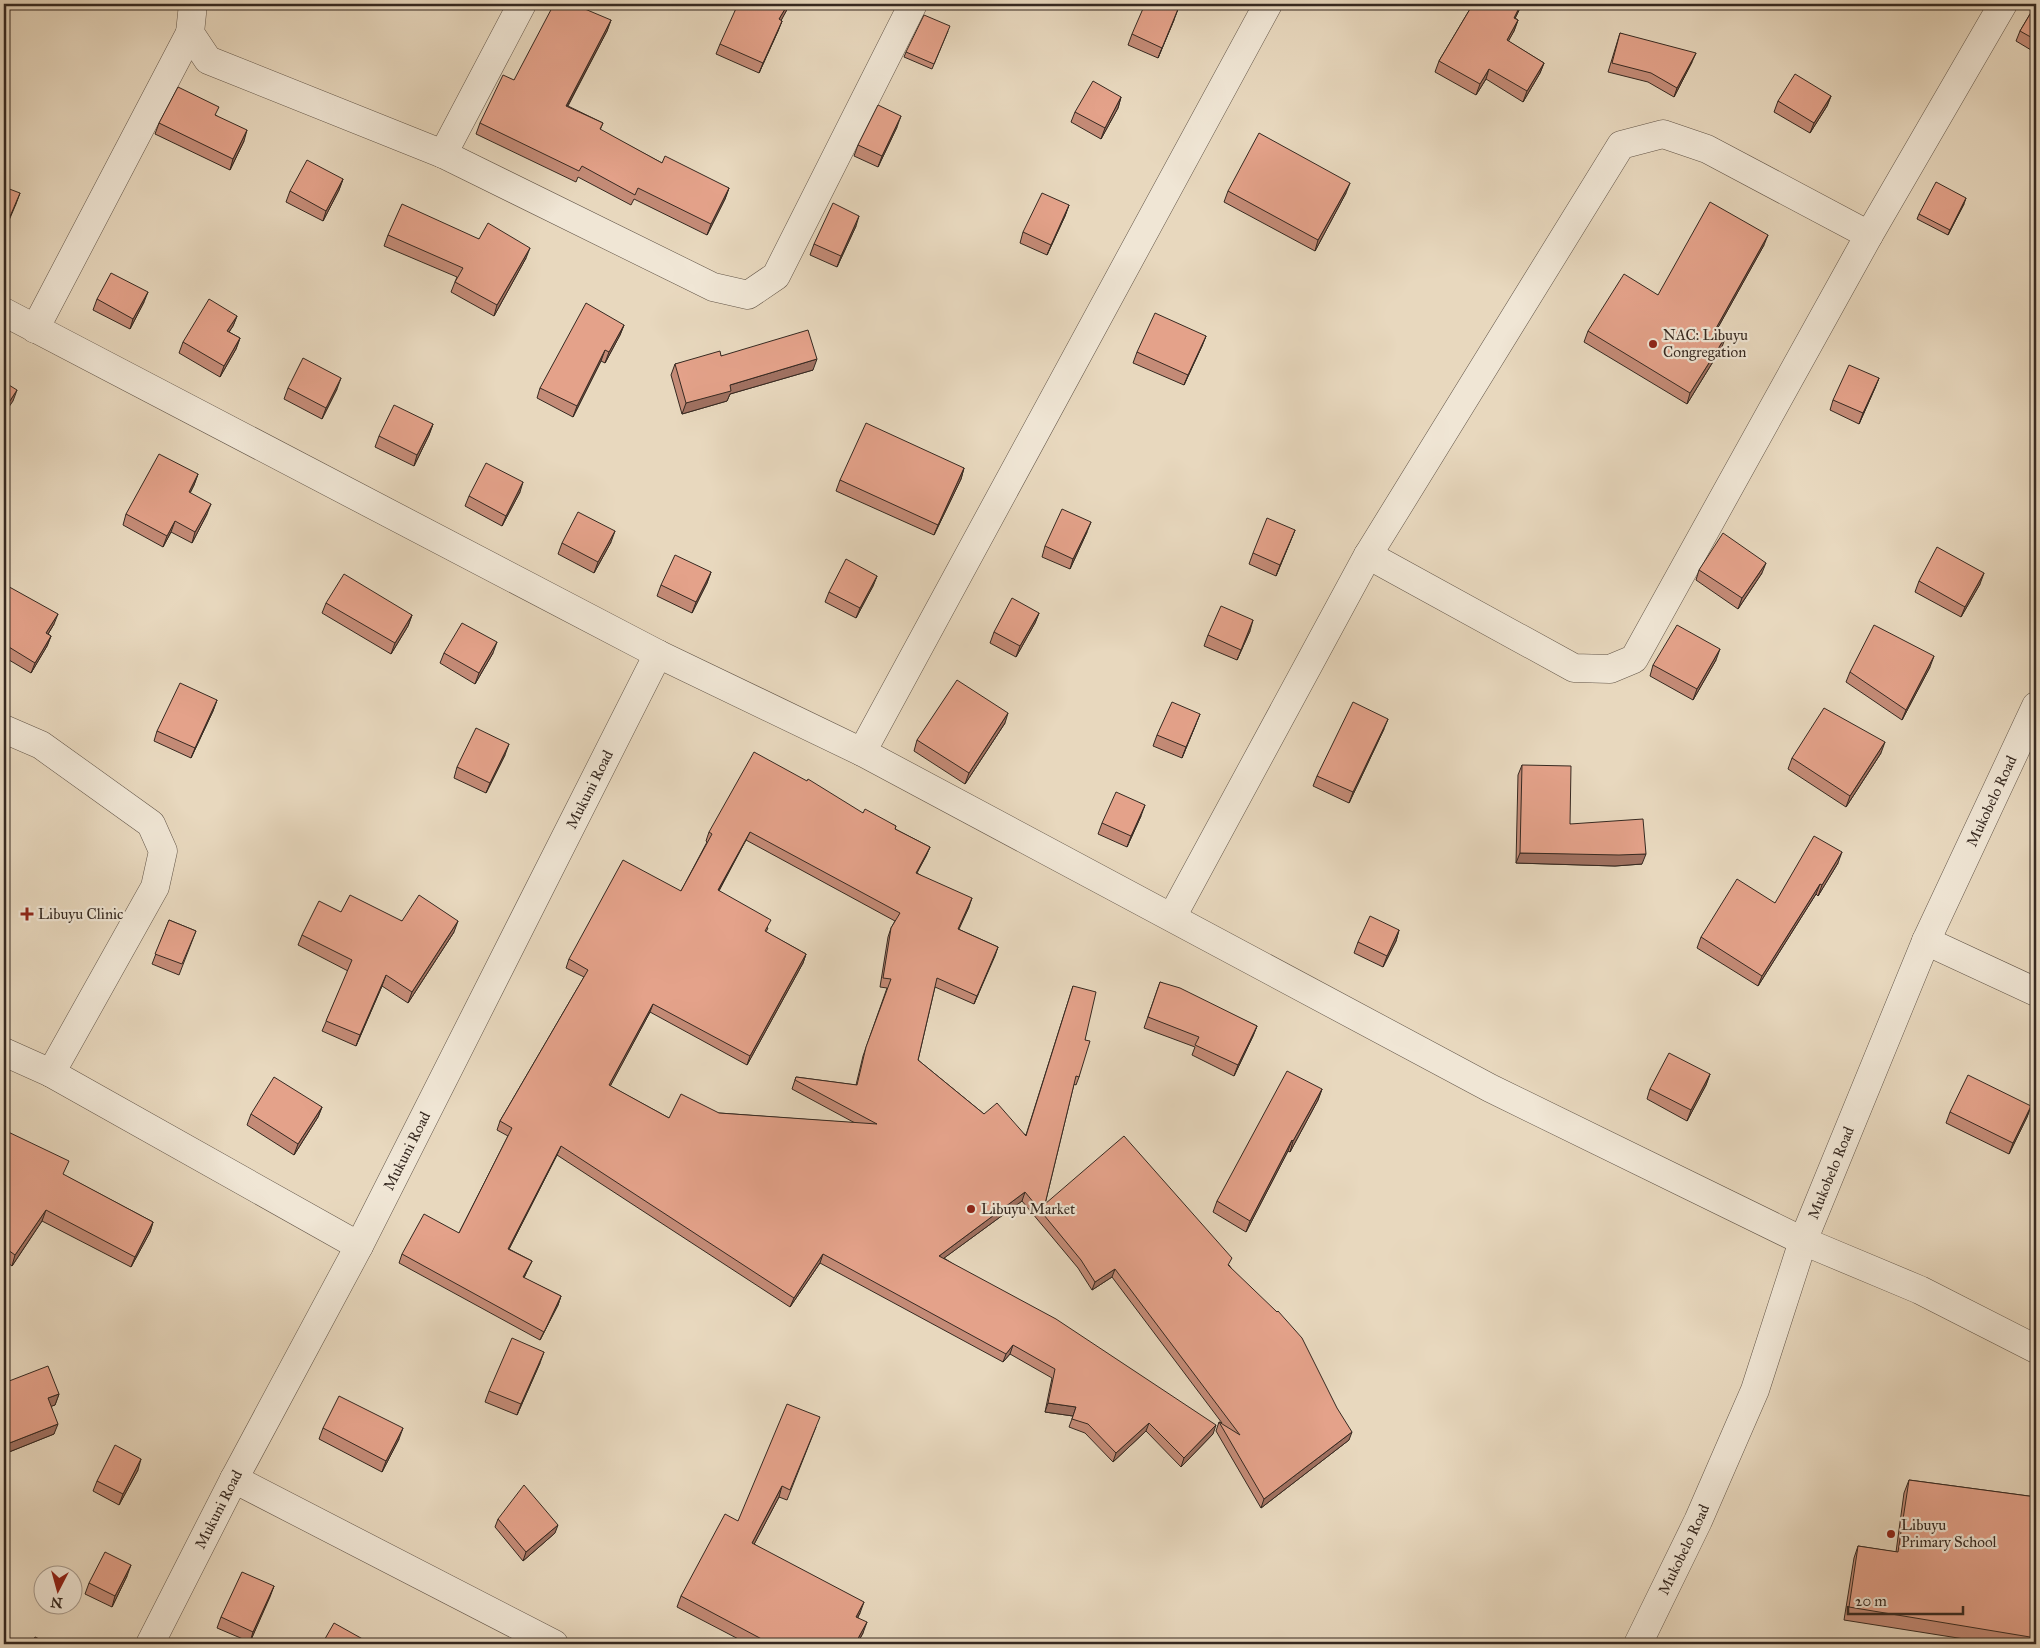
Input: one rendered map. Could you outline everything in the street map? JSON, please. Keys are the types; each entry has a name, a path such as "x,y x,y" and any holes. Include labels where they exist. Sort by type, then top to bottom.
{"street":[{"path":"35,329 190,33 193,4"},
{"path":"443,154 522,4"},
{"path":"190,33 208,60 443,154 713,287 748,295 776,276 913,4"},
{"path":"862,752 1268,4"},
{"path":"1368,555 1574,668 1610,669 1634,659 1869,235 2003,4"},
{"path":"1172,917 1368,555 1621,145 1663,134 1707,149 1869,235"},
{"path":"4,312 658,654 862,752 1490,1088 1804,1241 1920,1290 2036,1349"},
{"name":"Mukuni Road","path":"150,1644 234,1479 358,1246 658,654"},
{"name":"Mukobelo Road","path":"1638,1644 1698,1521 1755,1390 1804,1241 1926,942 2036,706"},
{"path":"4,729 41,745 151,824 163,851 155,887 52,1073"},
{"path":"1926,942 2036,992"},
{"path":"4,1052 52,1073 358,1246"},
{"path":"234,1479 554,1644"}],"building":[{"path":"554,4 573,4 611,20 566,106 603,123 600,129 662,163 665,156 729,188 711,224 638,188 635,195 582,166 579,171 480,123 503,75 514,80"},
{"path":"738,4 788,4 779,19 782,21 763,63 720,44"},
{"path":"1145,4 1165,4 1178,9 1162,48 1132,34"},
{"path":"1473,4 1521,4 1514,18 1518,20 1507,40 1544,63 1527,91 1489,69 1480,84 1439,61"},
{"path":"2036,4 2036,40 2020,31"},
{"path":"924,15 950,26 934,64 906,52"},
{"path":"1620,33 1696,53 1677,88 1651,73 1612,63"},
{"path":"1795,74 1831,96 1814,123 1778,101"},
{"path":"1093,81 1121,97 1105,128 1075,112"},
{"path":"178,87 219,107 215,115 247,130 233,159 159,123"},
{"path":"878,105 901,116 882,156 858,145"},
{"path":"1259,133 1350,183 1318,240 1228,191"},
{"path":"307,160 343,179 326,211 290,191"},
{"path":"1936,182 1966,198 1950,230 1919,214"},
{"path":"4,187 20,193 6,226 4,225"},
{"path":"1042,193 1069,205 1051,245 1023,232"},
{"path":"1710,202 1768,235 1715,330 1726,336 1690,393 1588,331 1624,274 1658,295"},
{"path":"833,203 859,216 841,256 814,244"},
{"path":"402,204 479,239 488,223 530,248 497,305 455,282 463,268 388,235"},
{"path":"111,273 148,292 133,319 97,299"},
{"path":"209,299 237,316 227,331 240,338 224,366 183,342"},
{"path":"586,303 624,325 609,352 605,350 577,406 540,388"},
{"path":"1155,313 1206,336 1188,375 1137,352"},
{"path":"808,330 817,359 730,385 731,391 686,403 675,364 720,351 721,356"},
{"path":"303,358 341,378 326,408 288,388"},
{"path":"1849,365 1879,378 1863,413 1833,400"},
{"path":"4,382 17,390 4,410"},
{"path":"394,405 433,424 417,455 379,436"},
{"path":"866,423 964,468 938,525 840,480"},
{"path":"159,454 198,474 189,492 211,504 195,532 175,521 167,536 126,514"},
{"path":"486,463 523,482 506,516 469,496"},
{"path":"1062,509 1091,522 1073,559 1045,546"},
{"path":"578,512 615,531 598,562 562,543"},
{"path":"1267,518 1295,530 1280,565 1253,553"},
{"path":"1723,533 1766,563 1742,598 1699,570"},
{"path":"1937,547 1984,573 1965,607 1919,581"},
{"path":"675,555 711,572 696,602 661,585"},
{"path":"846,559 877,576 860,608 829,592"},
{"path":"344,574 412,615 395,643 326,603"},
{"path":"4,584 58,614 46,633 51,636 35,663 4,644"},
{"path":"1012,598 1039,613 1020,646 994,632"},
{"path":"1221,606 1253,620 1241,650 1208,635"},
{"path":"462,623 497,642 479,673 444,653"},
{"path":"1677,625 1720,649 1697,689 1653,665"},
{"path":"1874,625 1934,656 1906,710 1850,672"},
{"path":"957,680 1008,713 969,773 917,740"},
{"path":"180,683 217,700 195,748 157,731"},
{"path":"1172,702 1200,714 1186,747 1157,735"},
{"path":"1353,702 1388,719 1353,792 1317,776"},
{"path":"1824,708 1885,742 1850,796 1792,758"},
{"path":"476,728 509,744 490,783 457,767"},
{"path":"754,752 807,781 808,779 863,813 865,809 896,826 895,829 930,847 916,873 972,898 958,929 998,947 977,996 937,978 918,1060 984,1114 997,1103 1026,1136 1073,986 1096,992 1085,1040 1090,1041 1079,1077 1076,1076 1045,1204 1124,1136 1232,1258 1228,1265 1278,1311 1302,1338 1337,1408 1352,1432 1264,1499 1219,1422 1240,1435 1115,1269 1095,1282 1081,1260 1025,1192 939,1256 1056,1319 1216,1425 1184,1458 1149,1423 1116,1453 1088,1424 1072,1419 1076,1407 1048,1403 1055,1369 1013,1345 1006,1354 823,1254 794,1298 561,1146 508,1249 532,1261 523,1277 561,1296 544,1332 402,1254 424,1214 459,1233 512,1128 500,1121 588,970 569,959 623,860 681,891 712,834 709,832","holes":["750,832 900,913 891,928 883,978 891,979 866,1047 857,1085 796,1077 795,1080 877,1124 719,1113 681,1094 669,1118 609,1085 653,1004 750,1056 806,954 765,931 771,920 718,890"]},
{"path":"1522,765 1571,766 1570,824 1643,819 1646,854 1520,853"},
{"path":"1116,792 1145,805 1131,836 1102,823"},
{"path":"1814,836 1842,852 1762,976 1701,937 1737,879 1775,903"},
{"path":"350,895 402,921 419,895 458,921 412,992 386,975 360,1035 326,1021 352,960 302,935 319,901 341,912"},
{"path":"1370,916 1399,930 1387,956 1358,942"},
{"path":"169,920 196,931 182,964 155,954"},
{"path":"1160,982 1180,988 1257,1026 1238,1065 1195,1045 1199,1037 1148,1017"},
{"path":"1669,1053 1710,1074 1691,1110 1650,1089"},
{"path":"1287,1071 1322,1089 1292,1140 1250,1221 1217,1201"},
{"path":"1968,1075 2031,1106 2013,1143 1950,1112"},
{"path":"274,1077 322,1107 298,1144 251,1114"},
{"path":"4,1130 69,1161 63,1174 153,1222 135,1257 46,1210 15,1255 4,1247"},
{"path":"512,1338 544,1352 521,1404 489,1391"},
{"path":"48,1366 59,1394 48,1398 58,1424 7,1444 4,1435 4,1383"},
{"path":"339,1396 403,1428 386,1461 323,1428"},
{"path":"787,1404 820,1417 790,1490 782,1486 752,1543 864,1602 856,1617 867,1622 855,1644 771,1644 681,1596 725,1514 738,1521"},
{"path":"115,1445 141,1459 123,1494 97,1481"},
{"path":"1909,1480 2036,1497 2036,1638 1849,1607 1858,1546 1898,1552"},
{"path":"524,1485 558,1525 526,1552 498,1519"},
{"path":"105,1552 131,1565 115,1596 89,1583"},
{"path":"242,1572 274,1586 253,1632 221,1617"},
{"path":"334,1623 368,1642 367,1644 322,1644"},
{"path":"35,1637 50,1644 31,1644"}],"place":[{"name":"NAC: Libuyu Congregation","path":"1653,344"},
{"name":"Libuyu Clinic","path":"27,914"},
{"name":"Libuyu Market","path":"971,1209"},
{"name":"Libuyu Primary School","path":"1891,1534"}]}
